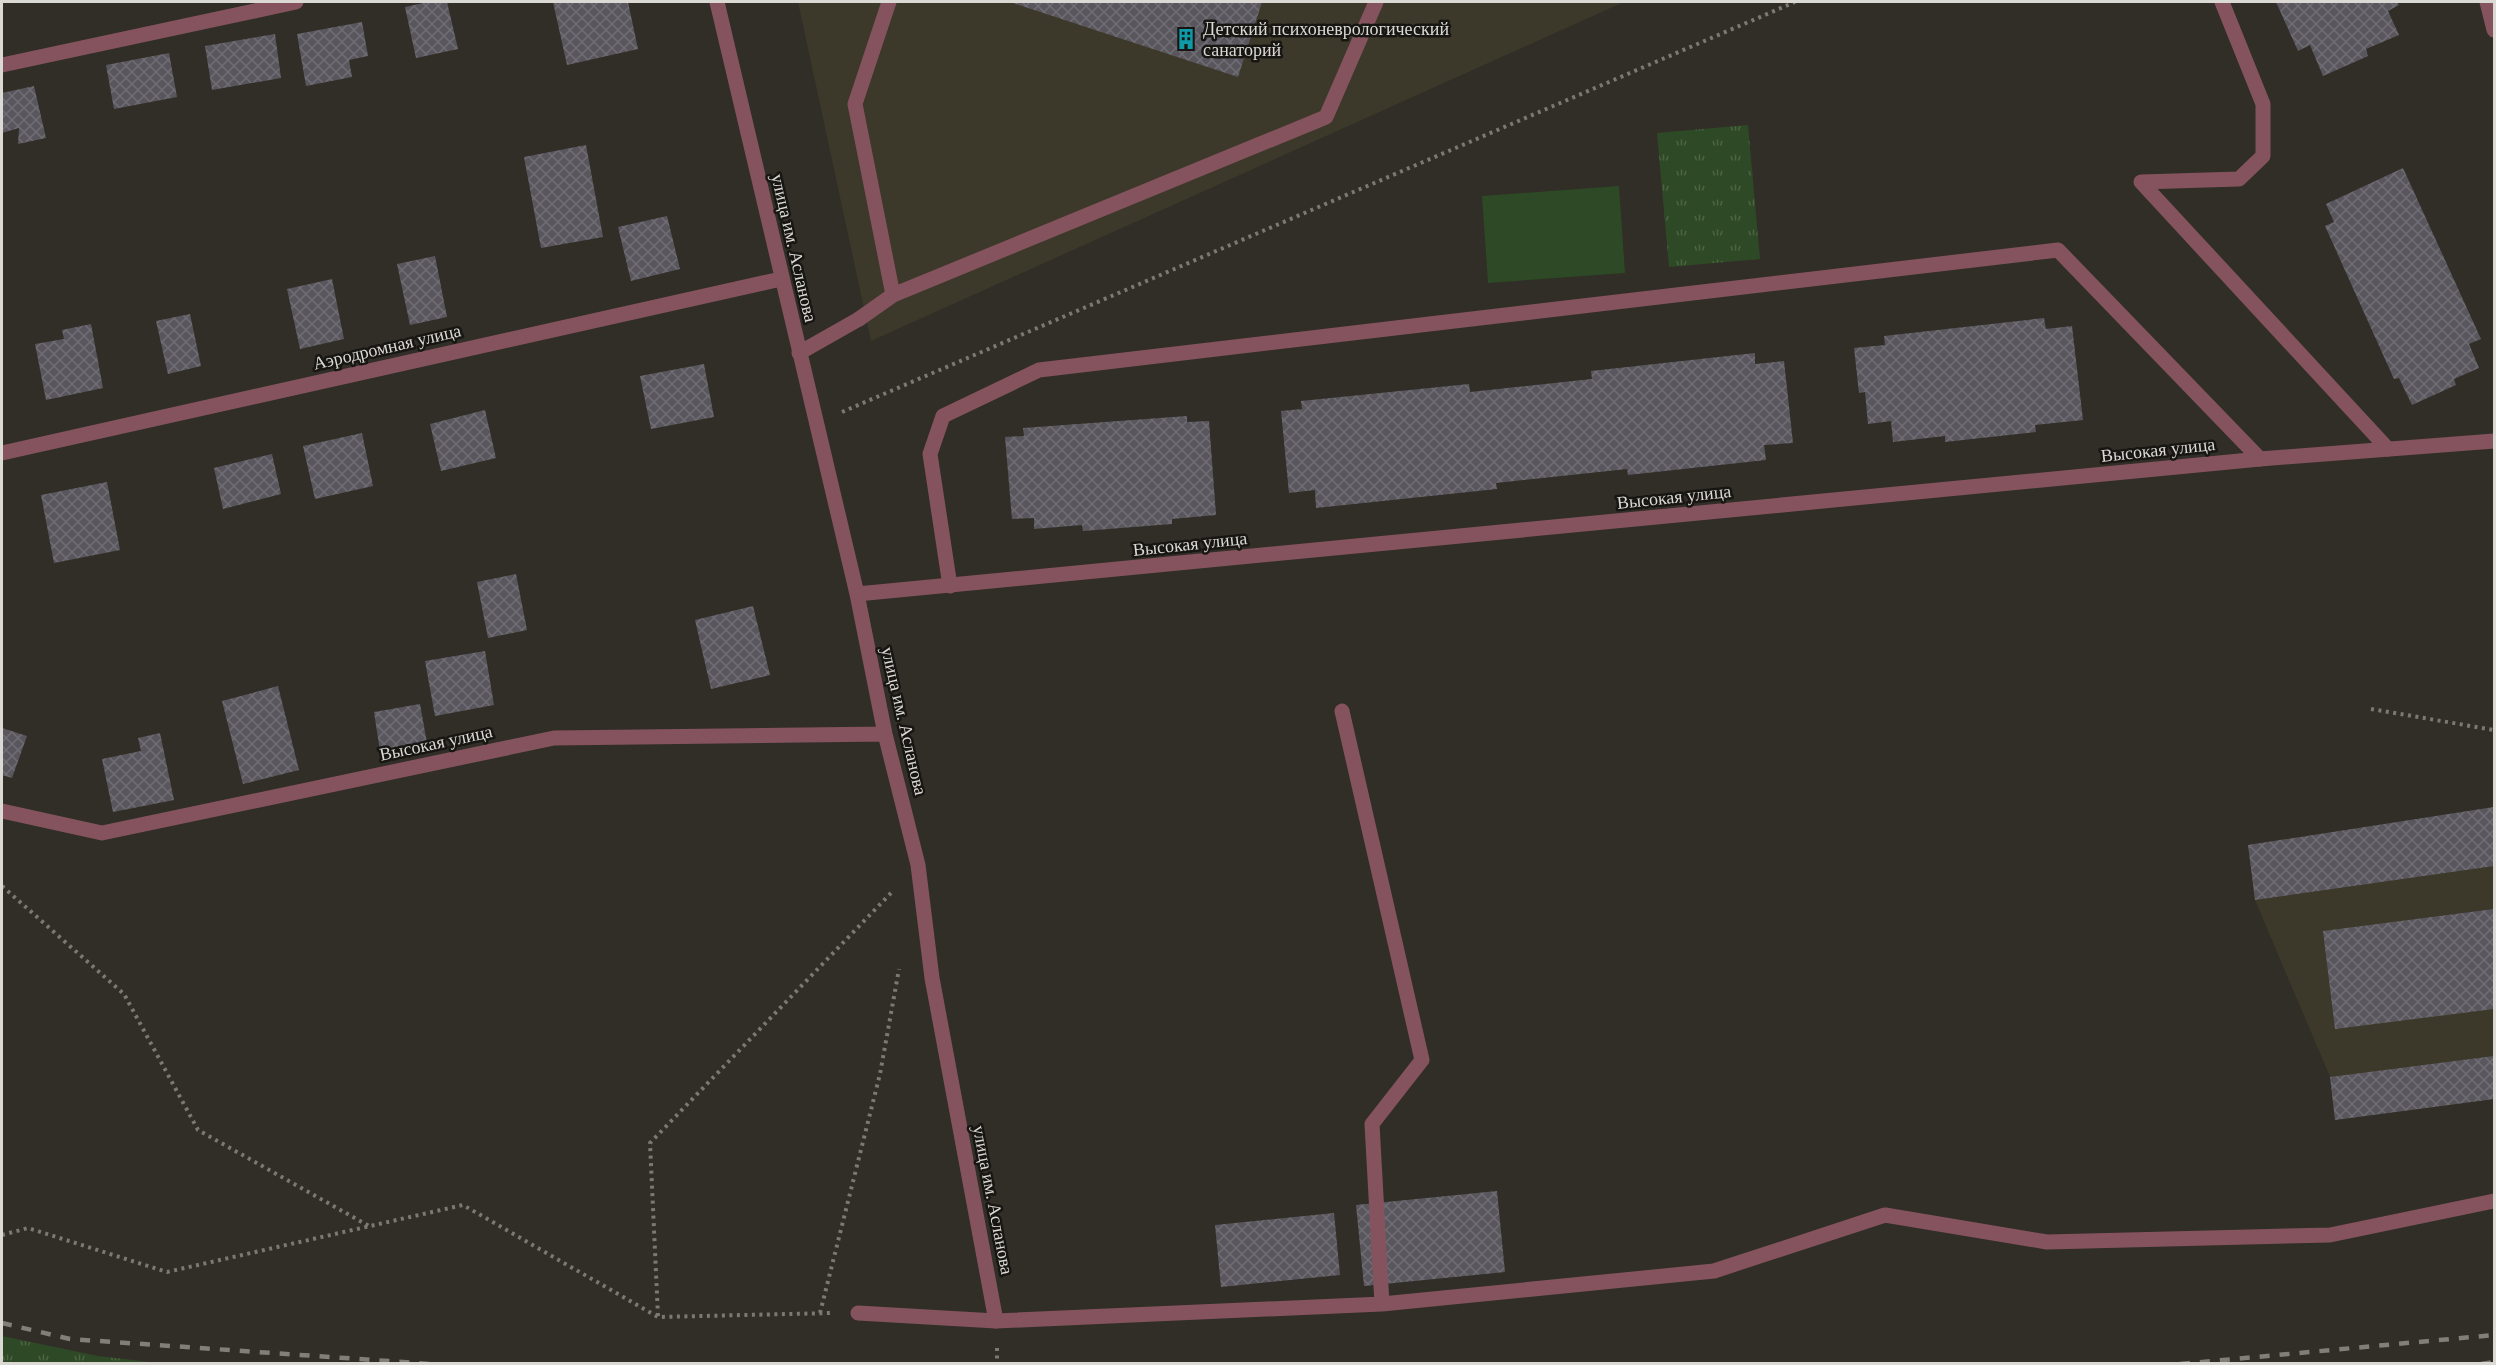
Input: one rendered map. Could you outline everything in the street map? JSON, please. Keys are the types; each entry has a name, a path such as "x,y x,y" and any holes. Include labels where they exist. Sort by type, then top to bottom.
{"street":[{"path":"2,65 296,2"},
{"name":"улица им. Асланова","path":"717,2 857,594 885,734 918,865 932,978 996,1321"},
{"path":"889,2 855,104 892,295"},
{"path":"799,353 859,319 892,295 1326,117 1376,2"},
{"path":"2222,2 2263,104 2263,156 2239,178 2141,182 2388,449"},
{"path":"2487,2 2494,30"},
{"path":"951,586 930,454 943,416 1039,370 2058,250 2260,459"},
{"name":"Аэродромная улица","path":"2,453 781,279"},
{"name":"Высокая улица","path":"857,594 2260,459 2494,441"},
{"path":"1342,711 1422,1060 1372,1124 1382,1304"},
{"name":"Высокая улица","path":"2,811 102,833 554,738 885,734"},
{"path":"858,1312 996,1321 1382,1304 1714,1271 1885,1215 2046,1242 2330,1235 2494,1201"}],"path":[{"path":"817,423 1795,2"},
{"path":"2371,709 2494,730"},
{"path":"658,1317 650,1143 918,865"},
{"path":"2,886 124,994 198,1130 370,1226"},
{"path":"820,1313 880,1074 901,958"},
{"path":"2,1235 28,1228 167,1272 463,1205 658,1317 858,1312"}],"shaded area":[{"path":"798,2 1624,2 871,341"},
{"path":"2494,807 2494,1099 2335,1120 2330,1077 2255,900 2248,845"}],"green space":[{"path":"1748,125 1760,259 1669,267 1657,133"},
{"path":"1619,186 1625,273 1488,283 1482,196"},
{"path":"2,1336 98,1356 159,1363 2,1363"}],"building":[{"path":"428,2 447,2 458,49 416,58 405,7"},
{"path":"553,2 628,2 638,49 567,65"},
{"name":"Детский психоневрологический санаторий","path":"1010,2 1262,2 1238,77"},
{"path":"2276,2 2397,2 2399,5 2388,11 2399,35 2366,49 2368,56 2323,76 2310,45 2298,51"},
{"path":"362,22 368,56 349,60 352,77 306,86 297,34"},
{"path":"275,34 281,78 212,90 205,46"},
{"path":"169,53 177,97 114,109 106,65"},
{"path":"34,86 46,138 18,144 19,128 2,133 2,93"},
{"path":"586,145 603,237 541,248 524,157"},
{"path":"2403,168 2481,339 2469,344 2479,368 2454,379 2456,385 2412,405 2399,378 2394,379 2325,226 2334,222 2326,204"},
{"path":"667,216 680,269 631,281 618,227"},
{"path":"435,256 447,317 410,325 397,264"},
{"path":"332,279 344,339 300,349 287,289"},
{"path":"190,314 201,366 168,374 156,321"},
{"path":"2044,318 2046,329 2072,326 2083,420 2035,425 2036,432 1945,442 1945,436 1893,442 1891,421 1868,424 1865,392 1859,393 1854,348 1885,345 1884,336"},
{"path":"91,324 103,388 46,400 35,344 64,339 62,330"},
{"path":"1755,353 1755,364 1784,361 1793,443 1764,445 1766,460 1628,475 1627,469 1496,483 1497,489 1316,508 1315,490 1289,493 1281,411 1302,409 1301,401 1469,384 1470,392 1592,379 1591,371"},
{"path":"704,364 714,417 651,429 640,376"},
{"path":"485,410 496,458 441,471 430,424"},
{"path":"1187,416 1187,422 1209,421 1216,515 1172,519 1172,524 1083,531 1082,525 1034,529 1034,518 1012,519 1005,437 1024,436 1023,428"},
{"path":"362,433 373,486 315,499 303,446"},
{"path":"272,454 281,494 223,509 214,468"},
{"path":"107,482 120,550 54,563 41,495"},
{"path":"516,574 527,630 488,638 477,582"},
{"path":"753,606 770,675 711,689 695,620"},
{"path":"485,651 494,705 435,716 425,661"},
{"path":"278,686 299,770 243,784 222,701"},
{"path":"420,704 427,743 380,751 374,712"},
{"path":"2,728 27,736 12,778 2,775"},
{"path":"160,733 174,800 113,812 102,759 141,751 138,738"},
{"path":"2494,807 2494,866 2255,900 2248,845"},
{"path":"2494,909 2494,1009 2335,1029 2323,931"},
{"path":"2494,1056 2494,1099 2335,1120 2330,1077"},
{"path":"1497,1191 1505,1272 1364,1286 1356,1205"},
{"path":"1334,1213 1340,1275 1221,1287 1215,1225"}],"railway":[{"path":"2,1323 70,1339 431,1364"},
{"path":"2180,1364 2494,1335"},
{"path":"2481,1364 2494,1362"}],"place":[{"name":"Детский психоневрологический санаторий","path":"1186,39"}]}
